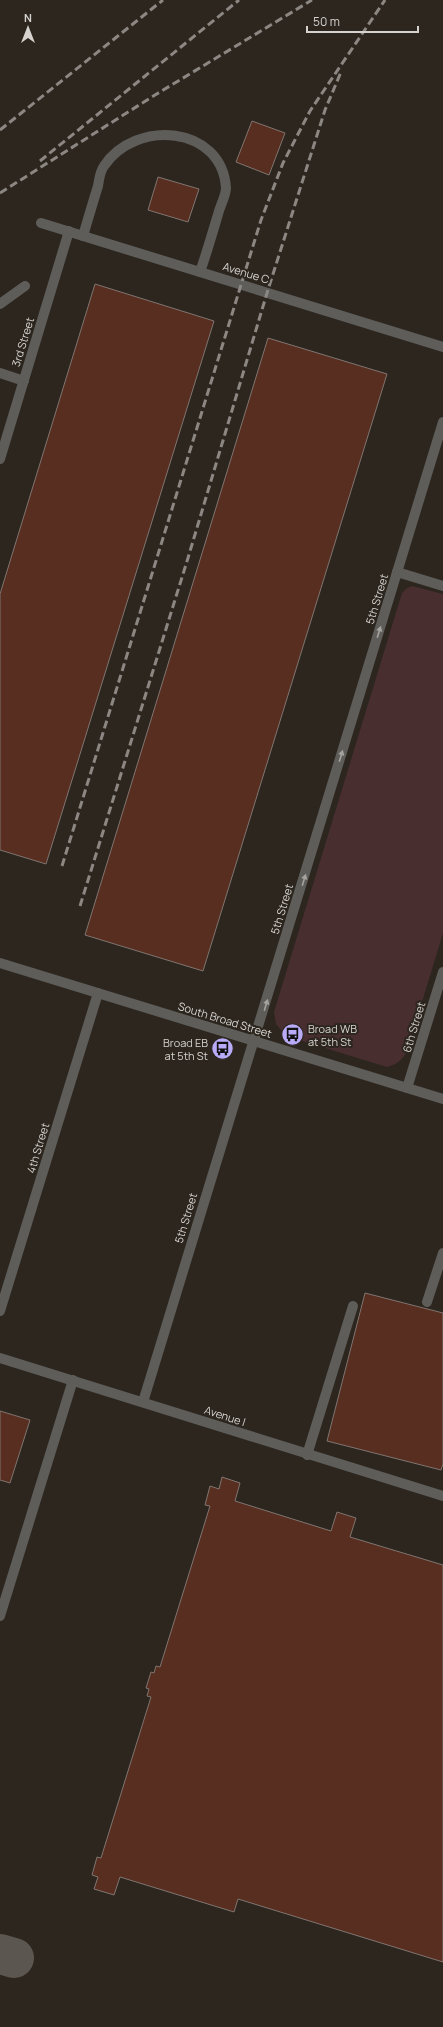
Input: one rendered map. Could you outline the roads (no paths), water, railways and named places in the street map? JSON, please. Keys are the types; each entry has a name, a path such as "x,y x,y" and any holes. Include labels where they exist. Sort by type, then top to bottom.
{"street":[{"path":"83,236 103,166 114,154 128,142 141,137 177,135 199,143 212,152 222,166 226,189 200,272"},
{"name":"Avenue C","path":"41,223 443,347"},
{"name":"3rd Street","path":"0,459 70,232"},
{"path":"0,304 25,286"},
{"path":"0,373 24,381"},
{"name":"5th Street","path":"143,1402 443,422"},
{"path":"398,572 443,586"},
{"name":"South Broad Street","path":"0,963 443,1100"},
{"name":"6th Street","path":"407,1088 443,972"},
{"name":"4th Street","path":"0,1311 98,993"},
{"path":"427,1302 443,1253"},
{"path":"307,1455 353,1306"},
{"name":"Avenue I","path":"0,1358 307,1455 443,1496"},
{"path":"0,1616 73,1380"}],"railway":[{"path":"0,130 163,0"},
{"path":"40,161 239,0"},
{"path":"0,193 155,95 312,0"},
{"path":"62,866 261,220 283,163 310,111 385,0"},
{"path":"80,906 188,558 267,293 325,110 341,72"}],"place":[{"name":"Broad WB at 5th St","path":"292,1035"},
{"name":"Broad EB at 5th St","path":"223,1049"}]}
